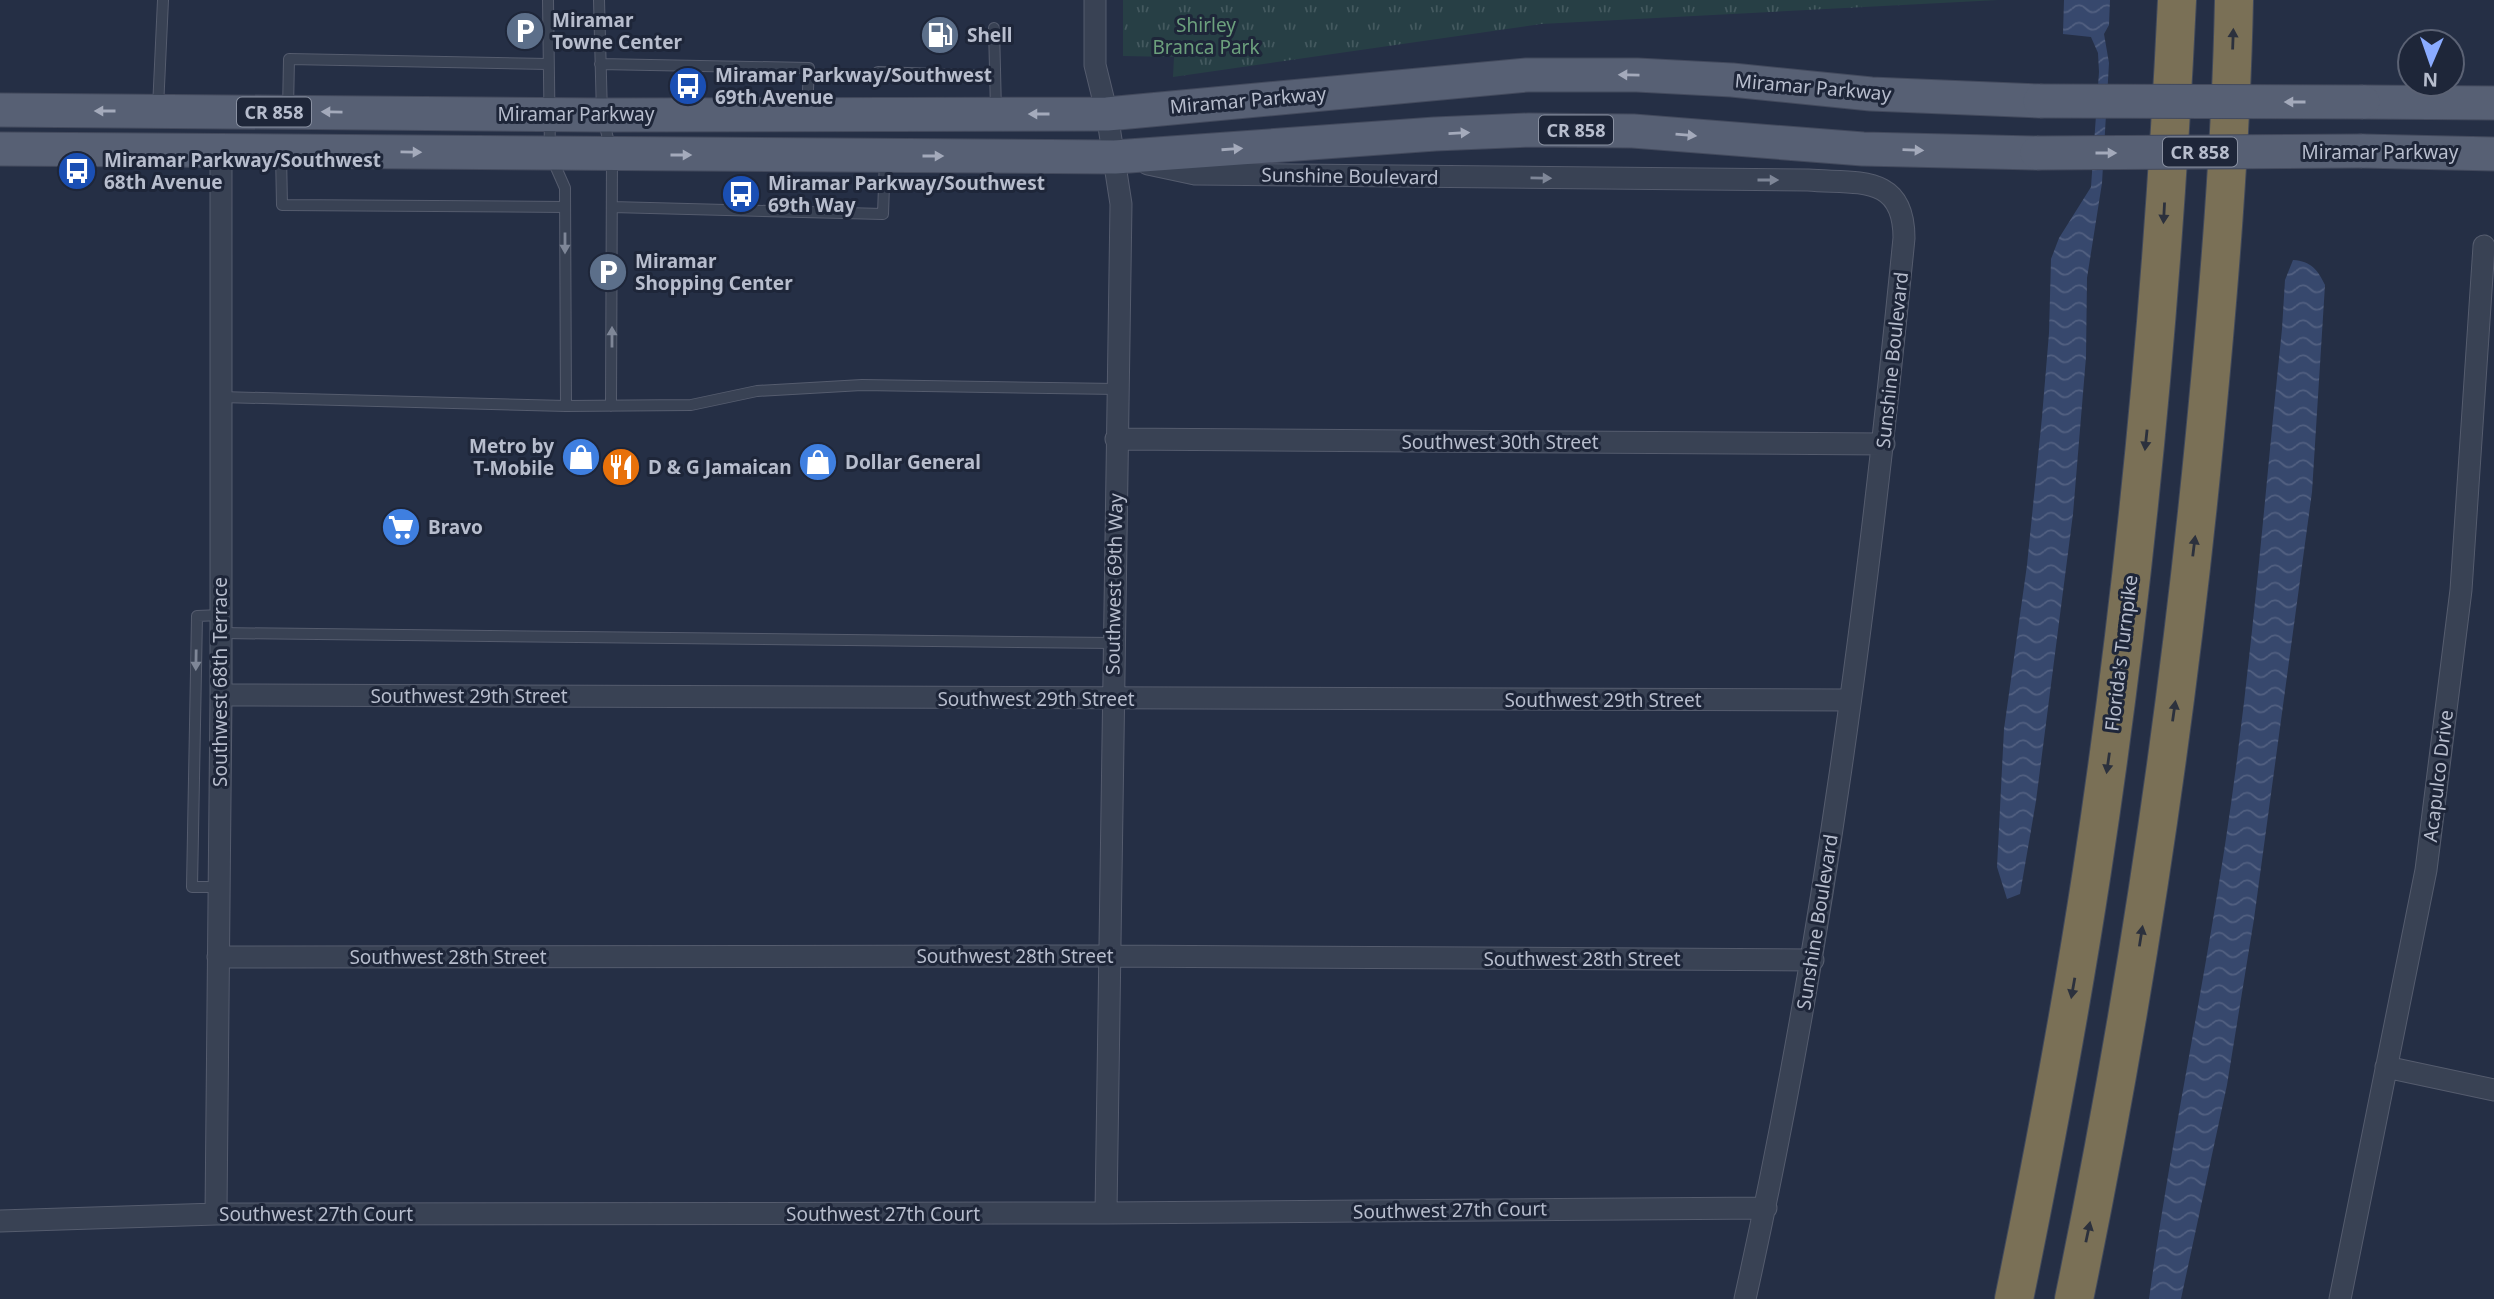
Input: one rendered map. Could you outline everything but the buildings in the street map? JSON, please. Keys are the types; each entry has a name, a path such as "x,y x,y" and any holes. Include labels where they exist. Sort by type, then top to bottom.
{"highway":[{"name":"Florida's Turnpike","path":"2014,1299 2074,981 2094,860 2119,674 2152,373 2177,0"},
{"path":"2074,1299 2124,1042 2157,835 2179,673 2196,531 2217,302 2226,181 2234,0"}],"main road":[{"name":"Miramar Parkway","path":"0,110 602,115 1107,114 1527,75 1637,75 1732,80 1871,94 2040,100 2494,103"},
{"name":"Miramar Parkway","path":"0,149 1115,157 1435,134 1529,130 1633,131 1863,149 2037,153 2362,151 2494,154"}],"street":[{"name":"Southwest 69th Way","path":"1096,0 1095,65 1107,114 1121,204 1106,1213"},
{"name":"Southwest 68th Terrace","path":"216,1214 221,695 221,150"},
{"name":"Sunshine Boulevard","path":"1115,157 1195,174 1808,180 1875,185 1888,191 1895,200 1904,224 1884,444 1850,700 1813,960 1766,1208 1745,1299"},
{"name":"Acapulco Drive","path":"2340,1299 2427,870 2460,604 2484,246"},
{"name":"Southwest 30th Street","path":"1116,439 1884,444"},
{"name":"Southwest 29th Street","path":"221,695 1850,700"},
{"name":"Southwest 28th Street","path":"218,957 1111,956 1813,960"},
{"path":"2386,1068 2494,1090"},
{"name":"Southwest 27th Court","path":"0,1221 216,1214 1106,1213 1766,1208"}],"lane":[{"path":"158,111 163,0"},
{"path":"548,0 550,153 565,188 566,405"},
{"path":"599,0 602,115 612,154 611,406"},
{"path":"995,28 996,114"},
{"path":"288,112 289,59 548,64"},
{"path":"600,64 809,68 807,114"},
{"path":"878,72 995,76"},
{"path":"281,151 282,205 565,208"},
{"path":"612,207 883,214 885,156"},
{"path":"221,397 611,406 691,405 757,391 862,385 1117,389"},
{"path":"219,887 192,887 197,616 221,624 1113,643"}],"green space":[{"name":"Shirley Branca Park","path":"1123,0 1998,0 1541,24 1173,77 1174,57 1123,56"}],"water":[{"path":"2064,0 2110,0 2109,25 2104,34 2109,63 2102,183 2087,278 2086,357 2073,514 2036,801 2020,894 2007,899 1997,867 2004,729 2027,565 2042,417 2049,333 2051,259 2059,238 2091,187 2099,72 2098,53 2091,37 2063,34"},
{"path":"2293,260 2313,267 2325,285 2312,492 2254,919 2227,1085 2181,1299 2149,1299 2234,781 2256,587 2285,280"}],"place":[{"name":"Miramar Towne Center","path":"525,31"},
{"name":"Shell","path":"940,35"},
{"name":"Miramar Parkway/Southwest 69th Avenue","path":"688,86"},
{"name":"Miramar Parkway/Southwest 68th Avenue","path":"77,171"},
{"name":"Miramar Parkway/Southwest 69th Way","path":"741,194"},
{"name":"Miramar Shopping Center","path":"608,272"},
{"name":"Metro by T-Mobile","path":"581,457"},
{"name":"Dollar General","path":"818,462"},
{"name":"D & G Jamaican","path":"621,467"},
{"name":"Bravo","path":"401,527"}]}
